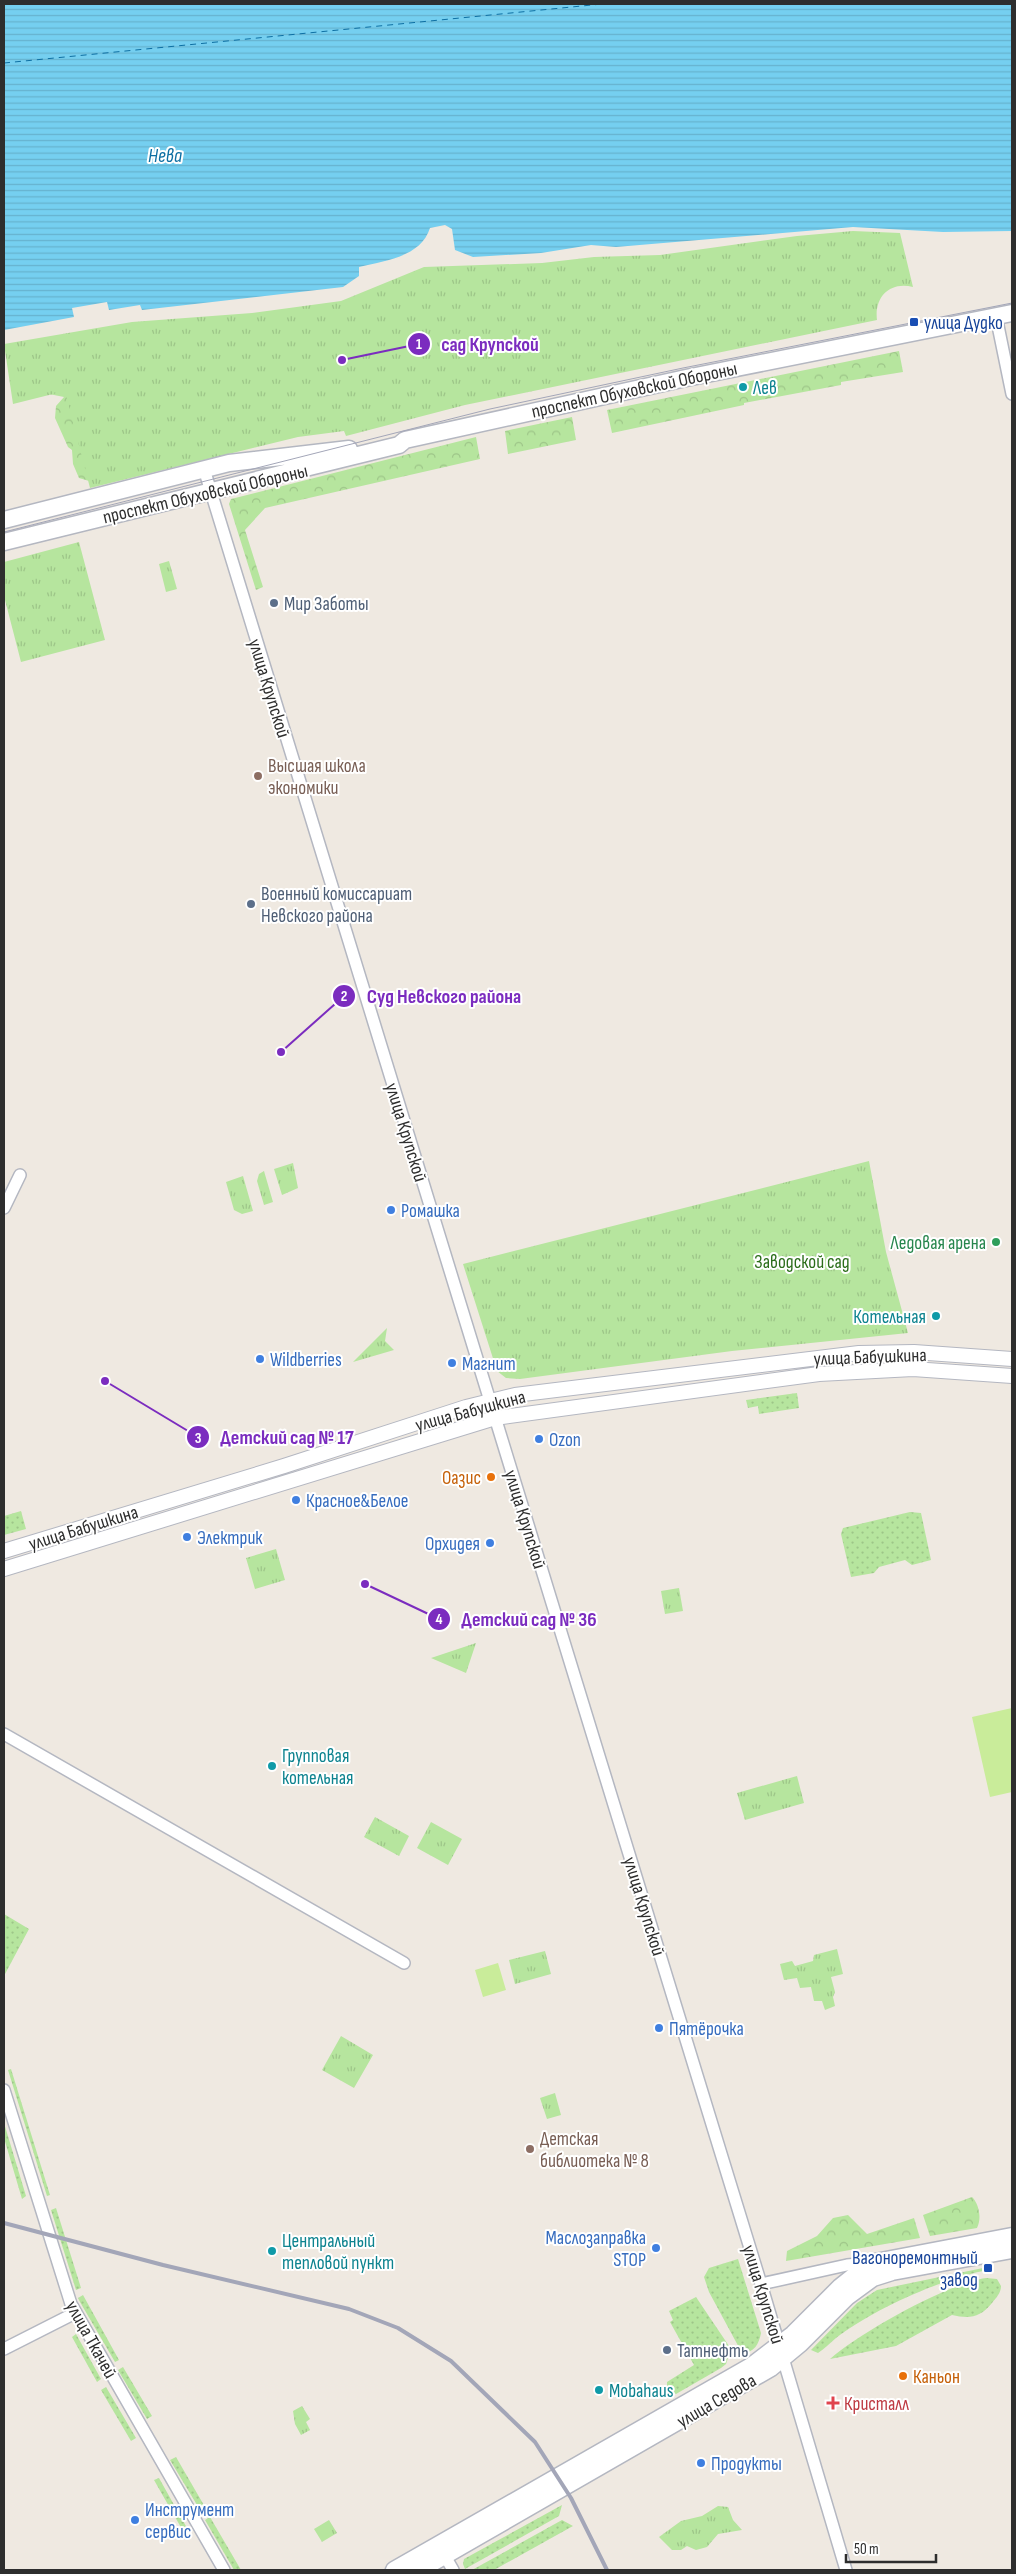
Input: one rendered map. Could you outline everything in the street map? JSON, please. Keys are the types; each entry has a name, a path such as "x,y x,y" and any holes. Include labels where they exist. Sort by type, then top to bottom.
{"main road":[{"name":"проспект Обуховской Обороны","path":"4,520 204,469 247,460 343,450 397,438 405,440 676,380 1004,315"},
{"name":"проспект Обуховской Обороны","path":"4,542 399,445 405,440"},
{"name":"улица Седова","path":"781,2352 840,2287 870,2264 1012,2236"},
{"name":"улица Седова","path":"420,2570 445,2557 750,2366 781,2352 873,2278 892,2272 1012,2250"},
{"name":"улица Седова","path":"394,2570 445,2557"}],"street":[{"path":"1004,315 1012,394"},
{"name":"улица Крупской","path":"204,469 761,2284 846,2570"},
{"path":"4,1208 20,1175"},
{"name":"улица Бабушкина","path":"4,1551 284,1466 490,1400 515,1395 859,1354 914,1352 1012,1359"},
{"name":"улица Бабушкина","path":"4,1569 495,1418 827,1373 913,1369 1012,1376"},
{"path":"4,1734 404,1962"},
{"name":"улица Ткачей","path":"4,2090 67,2293 75,2313 224,2570"},
{"name":"улица Седова","path":"761,2284 847,2265 870,2264"},
{"path":"4,2349 75,2313"}],"green space":[{"path":"853,231 900,233 913,287 897,286 885,293 878,304 877,320 465,405 346,436 344,431 298,437 90,488 65,391 13,404 4,344 132,322 252,313 341,301 424,267 542,263 594,257 660,255 797,236"},
{"path":"899,351 903,372 841,382 841,385 744,403 744,405 612,433 607,410"},
{"path":"60,368 89,481 79,478 73,464 72,450 68,447 55,418 56,406 64,397 49,394"},
{"path":"572,417 576,440 508,454 505,431"},
{"path":"476,437 480,459 265,508 245,530 263,587 256,590 229,504 231,499"},
{"path":"79,542 105,640 21,662 4,596 4,562"},
{"path":"169,561 177,589 166,592 159,564"},
{"name":"Заводской сад","path":"869,1161 886,1252 908,1333 732,1351 520,1379 506,1378 497,1371 463,1264"},
{"path":"293,1163 298,1188 282,1195 274,1169"},
{"path":"264,1171 273,1202 264,1205 257,1181 259,1174"},
{"path":"243,1176 253,1211 242,1214 234,1210 226,1182"},
{"path":"387,1328 385,1341 394,1350 353,1362"},
{"path":"797,1393 799,1408 759,1414 758,1406 748,1408 746,1400"},
{"path":"21,1511 26,1529 4,1535 4,1516"},
{"path":"910,1512 921,1513 931,1560 912,1565 905,1560 879,1567 874,1573 851,1577 841,1534 843,1528"},
{"path":"276,1549 285,1580 255,1589 246,1558"},
{"path":"679,1588 683,1611 665,1614 661,1591"},
{"path":"476,1643 466,1673 431,1658"},
{"path":"1012,1708 1012,1792 990,1797 972,1717"},
{"path":"797,1776 804,1803 745,1820 737,1793"},
{"path":"375,1817 409,1836 399,1856 364,1837"},
{"path":"431,1822 462,1839 448,1865 417,1848"},
{"path":"4,1914 29,1929 4,1976"},
{"path":"837,1949 843,1974 831,1977 835,1992 833,1997 835,2006 825,2010 822,2001 814,2001 811,1987 800,1988 797,1978 784,1980 780,1964 792,1961 795,1966 813,1961 814,1955"},
{"path":"545,1951 551,1974 515,1984 509,1960"},
{"path":"498,1963 506,1990 483,1997 475,1970"},
{"path":"341,2036 373,2055 354,2088 322,2070"},
{"path":"11,2069 50,2195 47,2196 8,2070"},
{"path":"555,2093 561,2115 547,2119 540,2098"},
{"path":"4,2123 26,2196 22,2199 4,2138"},
{"path":"972,2197 979,2211 977,2228 930,2236 923,2215"},
{"path":"56,2208 81,2288 76,2290 51,2210"},
{"path":"848,2215 867,2234 914,2218 920,2238 786,2261 787,2251 817,2236 833,2218"},
{"path":"738,2259 761,2333 759,2341 753,2350 746,2353 742,2353 709,2292 704,2277 709,2268"},
{"path":"983,2268 983,2271 947,2281 907,2297 851,2327 818,2353 811,2350 857,2303 877,2290"},
{"path":"986,2278 997,2279 1001,2289 992,2303 983,2312 969,2317 952,2315 896,2346 830,2359 882,2323 927,2299 949,2289"},
{"path":"83,2295 119,2360 115,2362 80,2302 78,2298"},
{"path":"696,2297 731,2349 726,2364 676,2394 667,2389 667,2382 694,2365 670,2322 673,2320 669,2311"},
{"path":"76,2334 101,2379 97,2382 72,2337"},
{"path":"123,2367 152,2416 147,2419 118,2370"},
{"path":"106,2387 136,2438 131,2441 101,2390"},
{"path":"302,2406 310,2419 306,2422 310,2430 301,2435 295,2424 293,2411"},
{"path":"176,2457 205,2507 200,2510 170,2460"},
{"path":"159,2478 187,2528 183,2531 154,2480"},
{"path":"562,2505 559,2516 465,2569 464,2559"},
{"path":"718,2506 728,2507 733,2520 742,2530 718,2534 707,2547 696,2550 687,2546 681,2550 672,2550 659,2537 681,2521 702,2516"},
{"path":"210,2517 241,2570 234,2570 205,2520"},
{"path":"329,2520 337,2533 322,2542 314,2529"},
{"path":"562,2520 573,2526 494,2570 472,2570"}],"water":[{"name":"Нева","path":"4,4 1012,4 1012,231 943,232 853,227 616,247 591,245 541,253 473,257 455,250 452,229 445,225 430,228 425,238 410,252 390,260 359,267 359,276 343,287 142,310 140,305 109,310 107,302 72,308 74,317 4,330"}],"ferry route":[{"path":"4,63 602,4"}],"tram line":[{"path":"4,532 490,409 683,368 1012,303"}],"railway":[{"path":"4,2223 163,2265 349,2309 398,2328 451,2361 535,2442 571,2498 607,2570"}],"place":[{"name":"улица Дудко","path":"914,322"},
{"name":"сад Крупской","path":"342,360"},
{"name":"Лев","path":"743,387"},
{"name":"Мир Заботы","path":"274,603"},
{"name":"Высшая школа экономики","path":"258,776"},
{"name":"Военный комиссариат Невского района","path":"251,904"},
{"name":"Суд Невского района","path":"281,1052"},
{"name":"Ромашка","path":"391,1210"},
{"name":"Ледовая арена","path":"996,1242"},
{"name":"Котельная","path":"936,1316"},
{"name":"Wildberries","path":"260,1359"},
{"name":"Магнит","path":"452,1363"},
{"name":"Детский сад № 17","path":"105,1381"},
{"name":"Ozon","path":"539,1439"},
{"name":"Оазис","path":"491,1477"},
{"name":"Красное&Белое","path":"296,1500"},
{"name":"Электрик","path":"187,1537"},
{"name":"Орхидея","path":"490,1543"},
{"name":"Детский сад № 36","path":"365,1584"},
{"name":"Групповая котельная","path":"272,1766"},
{"name":"Пятёрочка","path":"659,2028"},
{"name":"Детская библиотека № 8","path":"530,2149"},
{"name":"Маслозаправка STOP","path":"656,2248"},
{"name":"Центральный тепловой пункт","path":"272,2251"},
{"name":"Вагоноремонтный завод","path":"988,2268"},
{"name":"Татнефть","path":"667,2350"},
{"name":"Каньон","path":"903,2376"},
{"name":"Mobahaus","path":"599,2390"},
{"name":"Кристалл","path":"833,2403"},
{"name":"Продукты","path":"701,2463"},
{"name":"Инструмент сервис","path":"135,2520"}]}
